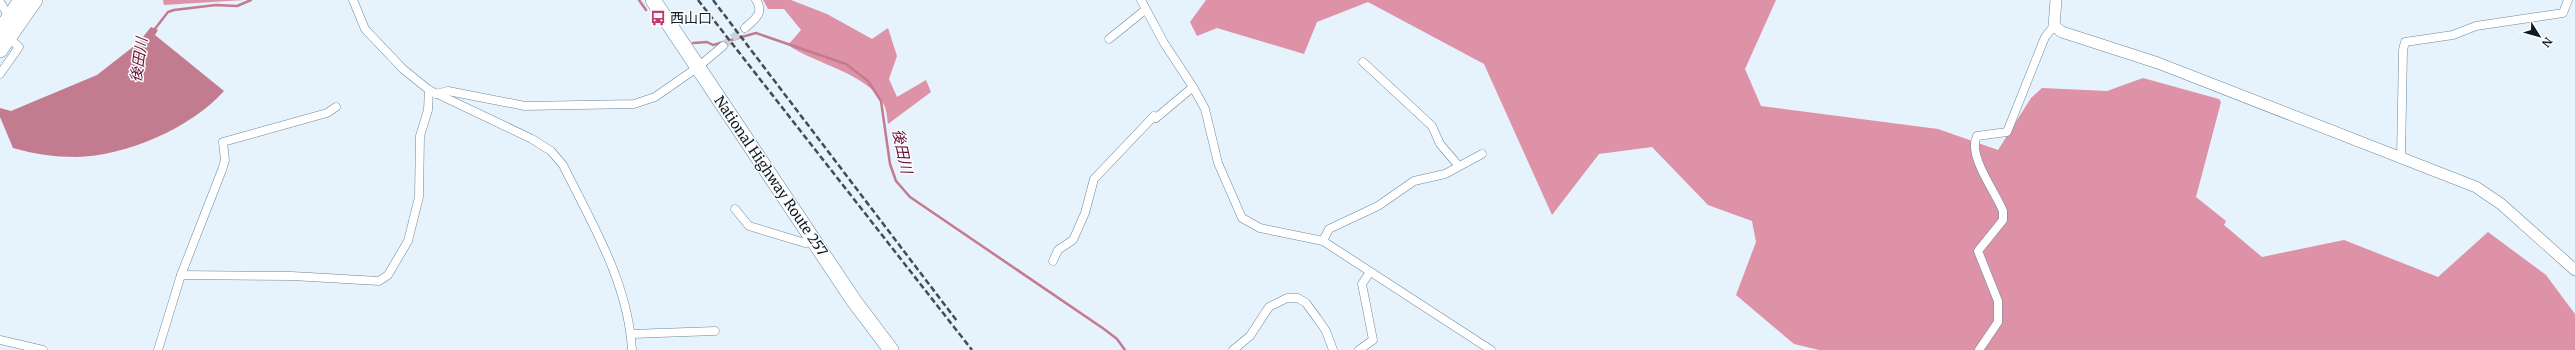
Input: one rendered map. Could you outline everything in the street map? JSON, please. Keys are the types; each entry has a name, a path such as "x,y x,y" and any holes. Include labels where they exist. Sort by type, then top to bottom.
{"highway":[{"path":"0,50 9,17 21,0"},
{"path":"4,34 35,0"},
{"name":"National Highway Route 257","path":"653,0 854,301 891,350"}],"street":[{"path":"353,0 365,29 403,69 433,92 532,139 552,151 563,165 616,274 626,302 632,350"},
{"path":"745,28 759,15 760,9 756,0"},
{"path":"1141,0 1145,10 1205,109 1218,163 1242,218 1260,228 1323,241 1491,350"},
{"path":"1979,350 1998,322 1998,301 1978,251 2003,220 2003,211 1976,156 1974,142 1977,136 2007,132 2045,36 2054,26 2056,0"},
{"path":"2401,158 2403,50 2405,42 2453,35 2476,26 2563,13 2568,0"},
{"path":"0,4 9,17"},
{"path":"1109,39 1145,10"},
{"path":"2054,26 2062,32 2158,63 2401,158 2458,178 2488,194 2575,270"},
{"path":"0,74 19,47 4,34"},
{"path":"433,92 448,91 525,106 634,104 655,97 698,67 723,46"},
{"path":"1363,62 1432,126 1440,144 1458,165"},
{"path":"1053,261 1058,250 1073,240 1085,213 1094,179 1154,116 1156,118 1193,87"},
{"path":"181,275 292,276 379,281 388,274 408,241 419,197 420,136 433,92"},
{"path":"158,350 181,275 222,170 225,160 223,142 327,113 336,107"},
{"path":"1323,241 1329,229 1378,206 1414,181 1445,174 1458,165 1482,154"},
{"path":"735,209 749,226 805,243 815,242"},
{"path":"1359,350 1373,340 1362,284 1370,272"},
{"path":"1234,350 1250,336 1269,307 1287,298 1298,298 1306,303 1326,331 1334,350"},
{"path":"631,334 715,331"},
{"path":"0,340 43,350"}],"shaded area":[{"path":"163,0 244,0 164,5"},
{"path":"763,0 791,0 827,14 872,39 888,28 897,56 889,79 897,97 926,80 931,92 888,124 884,105 877,94 867,85 855,77 799,52 788,45 801,30 784,9 768,9"},
{"path":"1206,0 1776,0 1745,69 1761,106 1938,129 1998,150 2031,98 2042,88 2107,91 2143,78 2219,99 2221,102 2196,197 2226,221 2224,225 2262,257 2344,240 2438,277 2488,232 2546,275 2575,314 2575,350 1819,350 1794,344 1736,295 1756,242 1752,221 1708,205 1652,147 1599,154 1552,215 1484,64 1368,2 1317,22 1304,54 1217,28 1197,36 1190,22"}],"water":[{"path":"151,27 158,30 155,35 224,91 194,117 176,128 156,138 116,151 95,155 68,157 44,155 13,148 0,117 0,108 11,111 97,75 138,43"}],"waterway":[{"name":"後田川","path":"154,30 168,12 174,10 216,5 237,6 251,0"},
{"name":"後田川","path":"639,0 646,10"},
{"name":"後田川","path":"693,43 707,42 713,45 756,33 846,64 868,81 881,101 890,164 896,181 910,197 1104,329 1117,339 1125,350"}],"tunnel":[{"path":"723,46 745,28"}],"railway":[{"path":"698,0 972,350"},
{"path":"713,0 957,321"}],"place":[{"name":"西山口","path":"658,18"}]}
